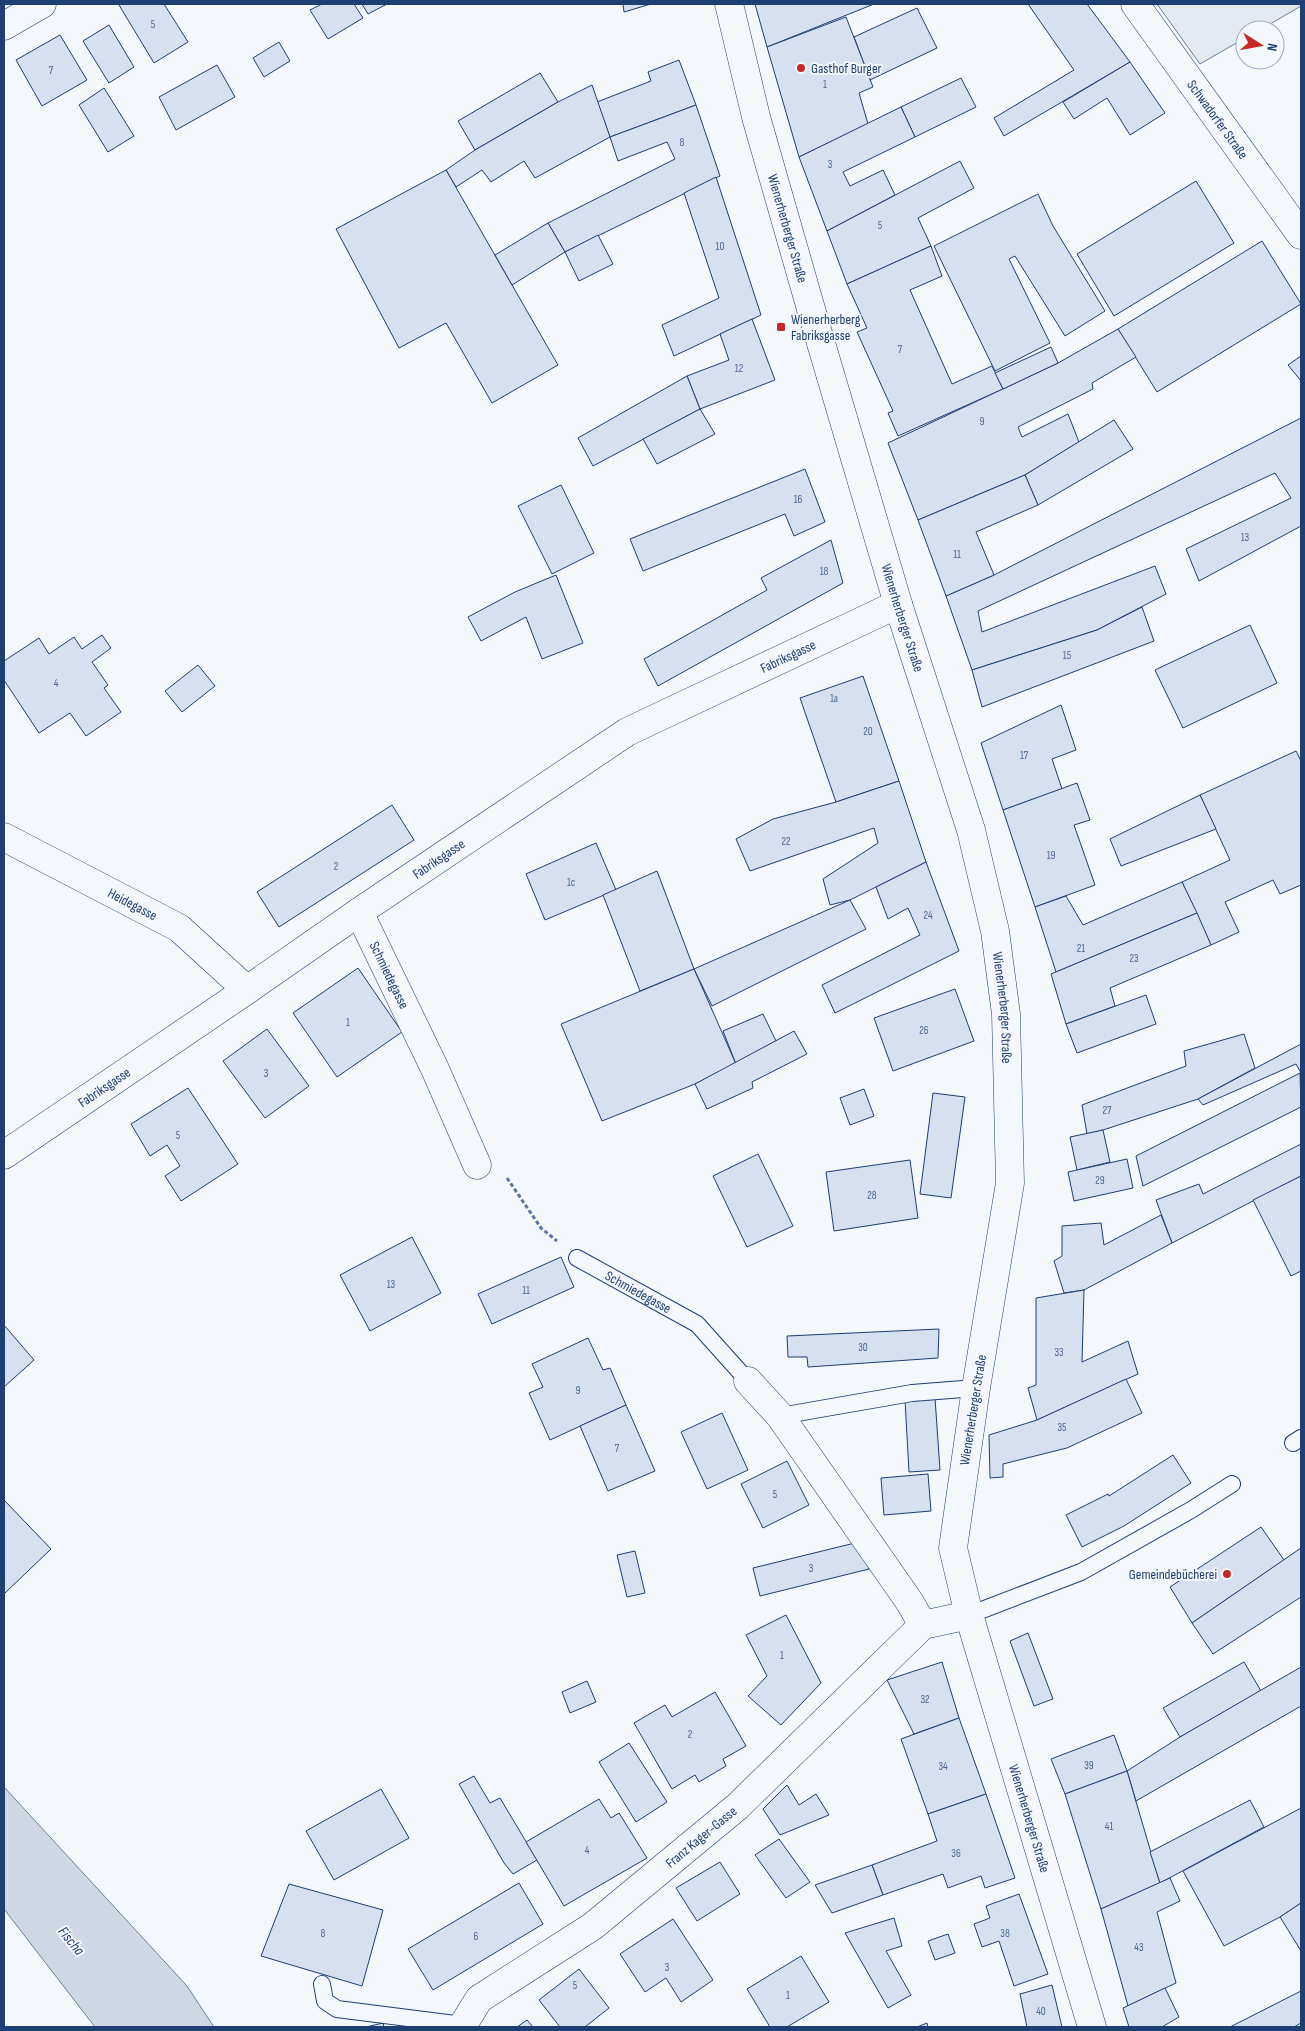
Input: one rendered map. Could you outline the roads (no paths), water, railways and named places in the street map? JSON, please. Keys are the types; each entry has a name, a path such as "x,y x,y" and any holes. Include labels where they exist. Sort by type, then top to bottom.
{"street":[{"path":"4,26 42,4"},
{"name":"Wienerherberger Straße","path":"729,4 759,127 898,604 971,830 995,931 1006,1014 1010,1183 976,1388 953,1548 969,1615 1092,2027"},
{"name":"Schwadorfer Straße","path":"1135,4 1301,235"},
{"name":"Fabriksgasse","path":"4,1155 359,912 627,732 898,604"},
{"name":"Heidegasse","path":"4,837 179,928 247,990"},
{"name":"Schmiedegasse","path":"359,912 435,1069 477,1165"},
{"name":"Schmiedegasse","path":"748,1381 780,1416 909,1601 923,1625"},
{"path":"923,1625 969,1615"},
{"name":"Franz Kager-Gasse","path":"463,2026 479,1999 593,1926 738,1806 923,1625"}],"lane":[{"name":"Schmiedegasse","path":"577,1258 697,1324 748,1381"},
{"path":"780,1416 912,1393 976,1388"},
{"path":"969,1615 1081,1572 1191,1510 1232,1484"},
{"path":"322,1984 325,2001 337,2009 463,2026"}],"water":[{"name":"Fischa","path":"4,1787 187,1986 214,2027 95,2027 4,1909"}],"place":[{"name":"Gasthof Burger","path":"801,68"},
{"name":"Wienerherberg Fabriksgasse","path":"781,327"},
{"name":"Gemeindebücherei","path":"1227,1574"}]}
